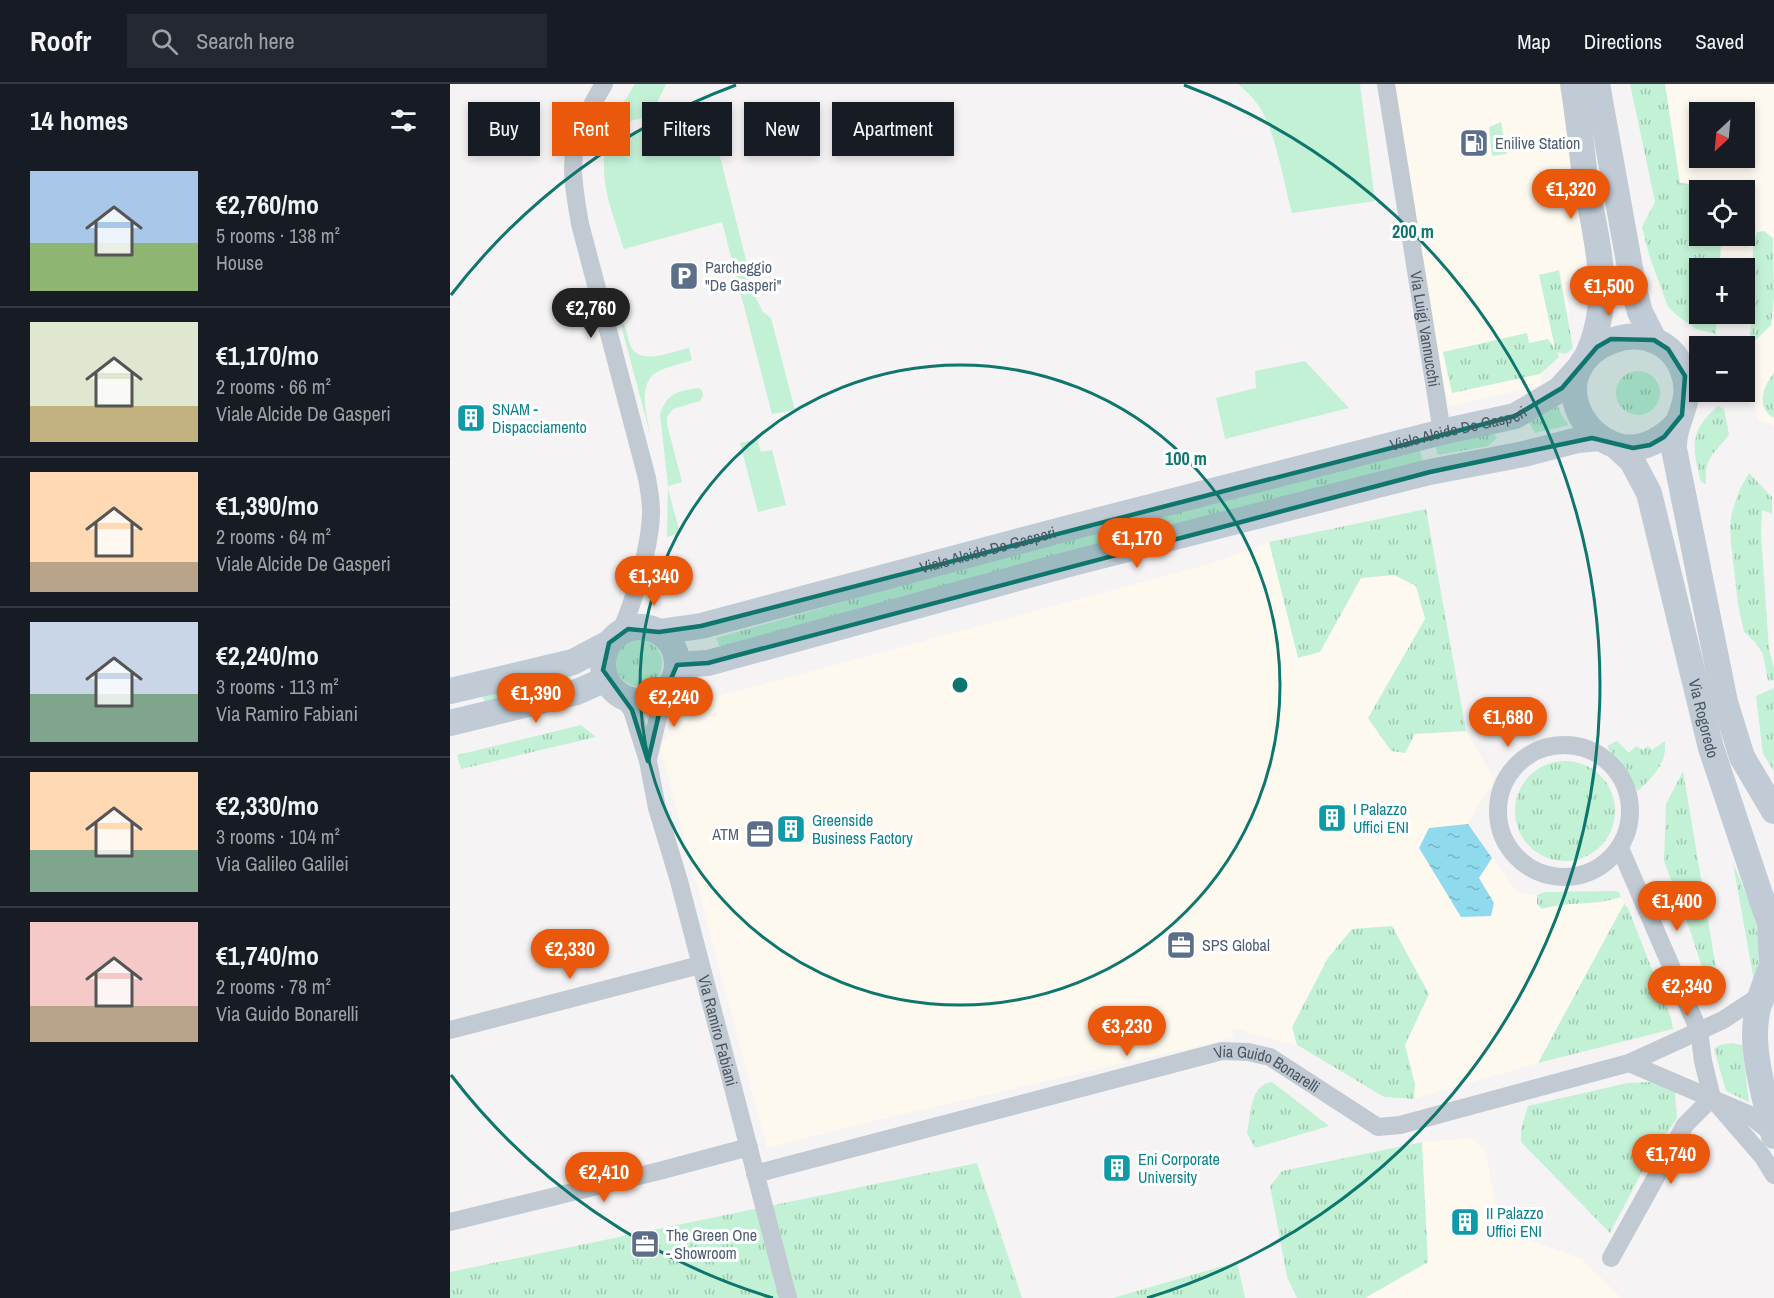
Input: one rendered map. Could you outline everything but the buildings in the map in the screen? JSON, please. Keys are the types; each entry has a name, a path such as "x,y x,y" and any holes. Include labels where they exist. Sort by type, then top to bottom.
{"street":[{"path":"604,84 589,109 578,136 573,166 580,224 647,478 651,511 648,544 631,629 603,661 614,687 632,700 644,701 665,692 675,674 673,646 631,629"},
{"name":"Via Luigi Vannucchi","path":"1386,84 1442,432"},
{"path":"1573,84 1602,283 1600,320 1594,342 1583,363 1575,388 1578,409 1586,425 1608,442"},
{"path":"1598,84 1634,290 1640,312 1654,340"},
{"path":"675,674 1069,564 1430,472 1524,454 1578,440 1608,442 1633,448 1650,445 1664,437 1682,415 1686,402 1685,376 1678,361 1668,349 1654,340 1640,336 1611,339 1597,347 1583,363"},
{"name":"Viale Alcide De Gasperi","path":"452,690 573,662 631,629 701,627 1060,530 1442,432 1515,416 1562,388 1583,363"},
{"path":"1676,425 1673,438 1674,448 1725,702 1735,738 1751,775 1774,811"},
{"name":"Via Rogoredo","path":"1608,442 1632,461 1649,493 1711,748 1770,924 1772,964 1767,987 1756,1010 1754,1026 1756,1049 1774,1135"},
{"name":"Via Ramiro Fabiani","path":"648,761 663,698 675,674"},
{"path":"452,690 456,721 577,692 614,687"},
{"name":"Via Ramiro Fabiani","path":"614,687 632,710 648,761 657,808 679,881 788,1298"},
{"path":"1620,848 1609,862 1575,878 1553,877 1534,871 1516,858 1504,841 1498,821 1498,800 1505,780 1530,754 1559,745 1579,746 1598,754 1620,775 1631,803 1630,824 1620,848 1700,1031 1703,1061 1712,1098 1763,1157 1774,1175"},
{"path":"1751,775 1774,801"},
{"path":"450,1030 700,966"},
{"name":"Via Guido Bonarelli","path":"755,1174 1222,1051 1248,1052 1270,1057 1378,1127 1400,1125 1629,1063 1723,1020 1767,987"},
{"path":"1629,1063 1748,1114 1774,1135"},
{"path":"1611,1258 1685,1125 1712,1098"},
{"path":"450,1222 748,1147"}],"highlighted area":[{"path":"1611,339 1654,340 1668,349 1685,376 1682,415 1664,437 1650,445 1633,448 1592,438 1430,472 708,663 677,665 663,697 648,761 632,710 603,670 609,643 628,629 659,632 701,626 1515,416 1562,388 1597,347"}],"shaded area":[{"path":"1396,84 1563,84 1584,202 1586,271 1565,283 1569,311 1567,332 1547,357 1539,386 1449,406 1436,348 1410,203"},
{"path":"1630,84 1774,84 1774,426 1758,419 1754,402 1755,333 1747,324 1755,324 1755,258 1689,258 1689,278 1649,255 1642,227 1655,202"},
{"name":"Greenside Business Factory","path":"1426,509 1466,731 1494,779 1468,824 1518,893 1537,895 1545,892 1619,892 1671,1018 1673,1029 1538,1063 1413,1099 1384,1097 1297,1046 1232,1028 1233,1038 865,1123 767,1148 660,746 679,719 682,706 1209,564 1269,542"},
{"path":"1470,1138 1485,1150 1501,1230 1582,1259 1621,1298 1297,1298 1287,1277 1270,1186 1282,1171 1422,1142"}],"green space":[{"path":"635,84 666,84 657,102 642,102 642,118 630,121 630,102 624,102"},
{"path":"1238,84 1360,84 1375,201 1292,213 1276,149 1263,113 1249,94"},
{"path":"1630,84 1665,84 1680,183 1689,184 1689,246 1721,246 1720,258 1689,258 1689,324 1716,324 1716,334 1696,329 1679,317 1668,307 1649,255 1642,227 1655,202"},
{"path":"1501,122 1507,154 1492,156 1489,127"},
{"path":"642,131 642,156 720,156 755,296 763,312 771,318 795,410 772,414 722,222 624,249 605,183 604,156 630,156 630,134"},
{"path":"1764,231 1773,238 1774,298 1771,325 1755,341 1755,336 1750,336 1751,324 1755,324 1755,258 1753,258 1757,232"},
{"path":"1559,270 1573,348 1566,354 1557,352 1559,357 1540,374 1452,393 1443,352 1527,333 1529,343 1548,339 1555,348 1539,275"},
{"path":"624,324 631,347 636,353 642,356 658,356 689,348 692,360 659,371 647,383 645,408 650,434 621,325"},
{"path":"1305,361 1349,408 1225,439 1216,398 1256,388 1255,371"},
{"path":"1638,371 1653,378 1660,393 1653,408 1638,415 1623,408 1616,393 1623,378"},
{"path":"1774,373 1774,418 1764,408 1763,397 1764,390"},
{"path":"699,388 703,392 700,401 673,409 667,417 682,482 668,486 660,414 670,397 685,390"},
{"path":"1558,406 1569,425 1535,433 1528,421"},
{"path":"1718,406 1724,409 1729,435 1709,461 1706,484 1701,482 1698,470 1695,440 1702,424"},
{"path":"1493,432 1497,438 1488,446 1438,455 1435,445"},
{"path":"757,439 761,452 772,450 786,505 758,512 740,443"},
{"path":"1419,448 1423,462 720,648 716,638 1033,548"},
{"path":"1749,473 1772,497 1772,514 1762,510 1761,534 1769,649 1774,669 1774,680 1768,681 1763,654 1744,632 1738,604 1731,543 1732,512 1739,491"},
{"path":"668,489 680,533 667,537"},
{"path":"1426,509 1466,731 1415,734 1405,753 1391,751 1368,718 1425,619 1416,586 1394,575 1361,578 1320,652 1298,658 1269,542"},
{"path":"639,640 655,647 662,663 655,679 639,686 623,679 616,663 623,647"},
{"path":"569,668 571,681 485,701 480,694"},
{"path":"1774,688 1774,771 1763,754 1756,696"},
{"path":"581,725 596,737 461,769 457,755"},
{"path":"1617,741 1629,753 1636,746 1643,750 1648,746 1652,750 1665,741 1664,757 1661,763 1654,775 1638,791 1607,746"},
{"path":"1565,761 1593,769 1607,783 1615,811 1607,839 1593,853 1565,861 1537,853 1523,839 1515,811 1523,783 1537,769"},
{"path":"1683,771 1717,974 1711,996 1664,861 1666,804"},
{"path":"1733,863 1751,906 1758,935 1758,965 1754,981"},
{"path":"1545,892 1619,892 1621,897 1602,902 1542,909 1537,904 1537,895"},
{"path":"1624,904 1628,908 1671,1018 1673,1029 1538,1063"},
{"path":"1392,926 1429,994 1405,1045 1415,1084 1414,1099 1384,1097 1297,1045 1292,1027 1328,958 1352,929"},
{"path":"1731,1043 1742,1045 1749,1102 1726,1091 1714,1049"},
{"path":"1272,1082 1329,1126 1255,1148 1247,1133 1255,1094 1259,1088"},
{"path":"1651,1082 1675,1092 1677,1118 1645,1166 1610,1233 1521,1142 1521,1129 1528,1106 1627,1083"},
{"path":"1422,1142 1428,1262 1365,1298 1297,1298 1287,1277 1270,1186 1282,1171"},
{"path":"977,1163 1022,1298 450,1298 450,1272"},
{"path":"1237,1262 1245,1298 1113,1298"}],"water":[{"path":"1468,824 1492,858 1479,878 1494,903 1491,916 1461,917 1419,848 1429,828"}],"place":[{"name":"Enilive Station","path":"1474,143"},
{"name":"Parcheggio \"De Gasperi\"","path":"684,276"},
{"name":"SNAM - Dispacciamento","path":"471,418"},
{"name":"I Palazzo Uffici ENI","path":"1332,818"},
{"name":"Greenside Business Factory","path":"791,829"},
{"name":"ATM","path":"760,834"},
{"name":"SPS Global","path":"1181,945"},
{"name":"Eni Corporate University","path":"1117,1168"},
{"name":"II Palazzo Uffici ENI","path":"1465,1222"},
{"name":"The Green One - Showroom","path":"645,1244"}]}
